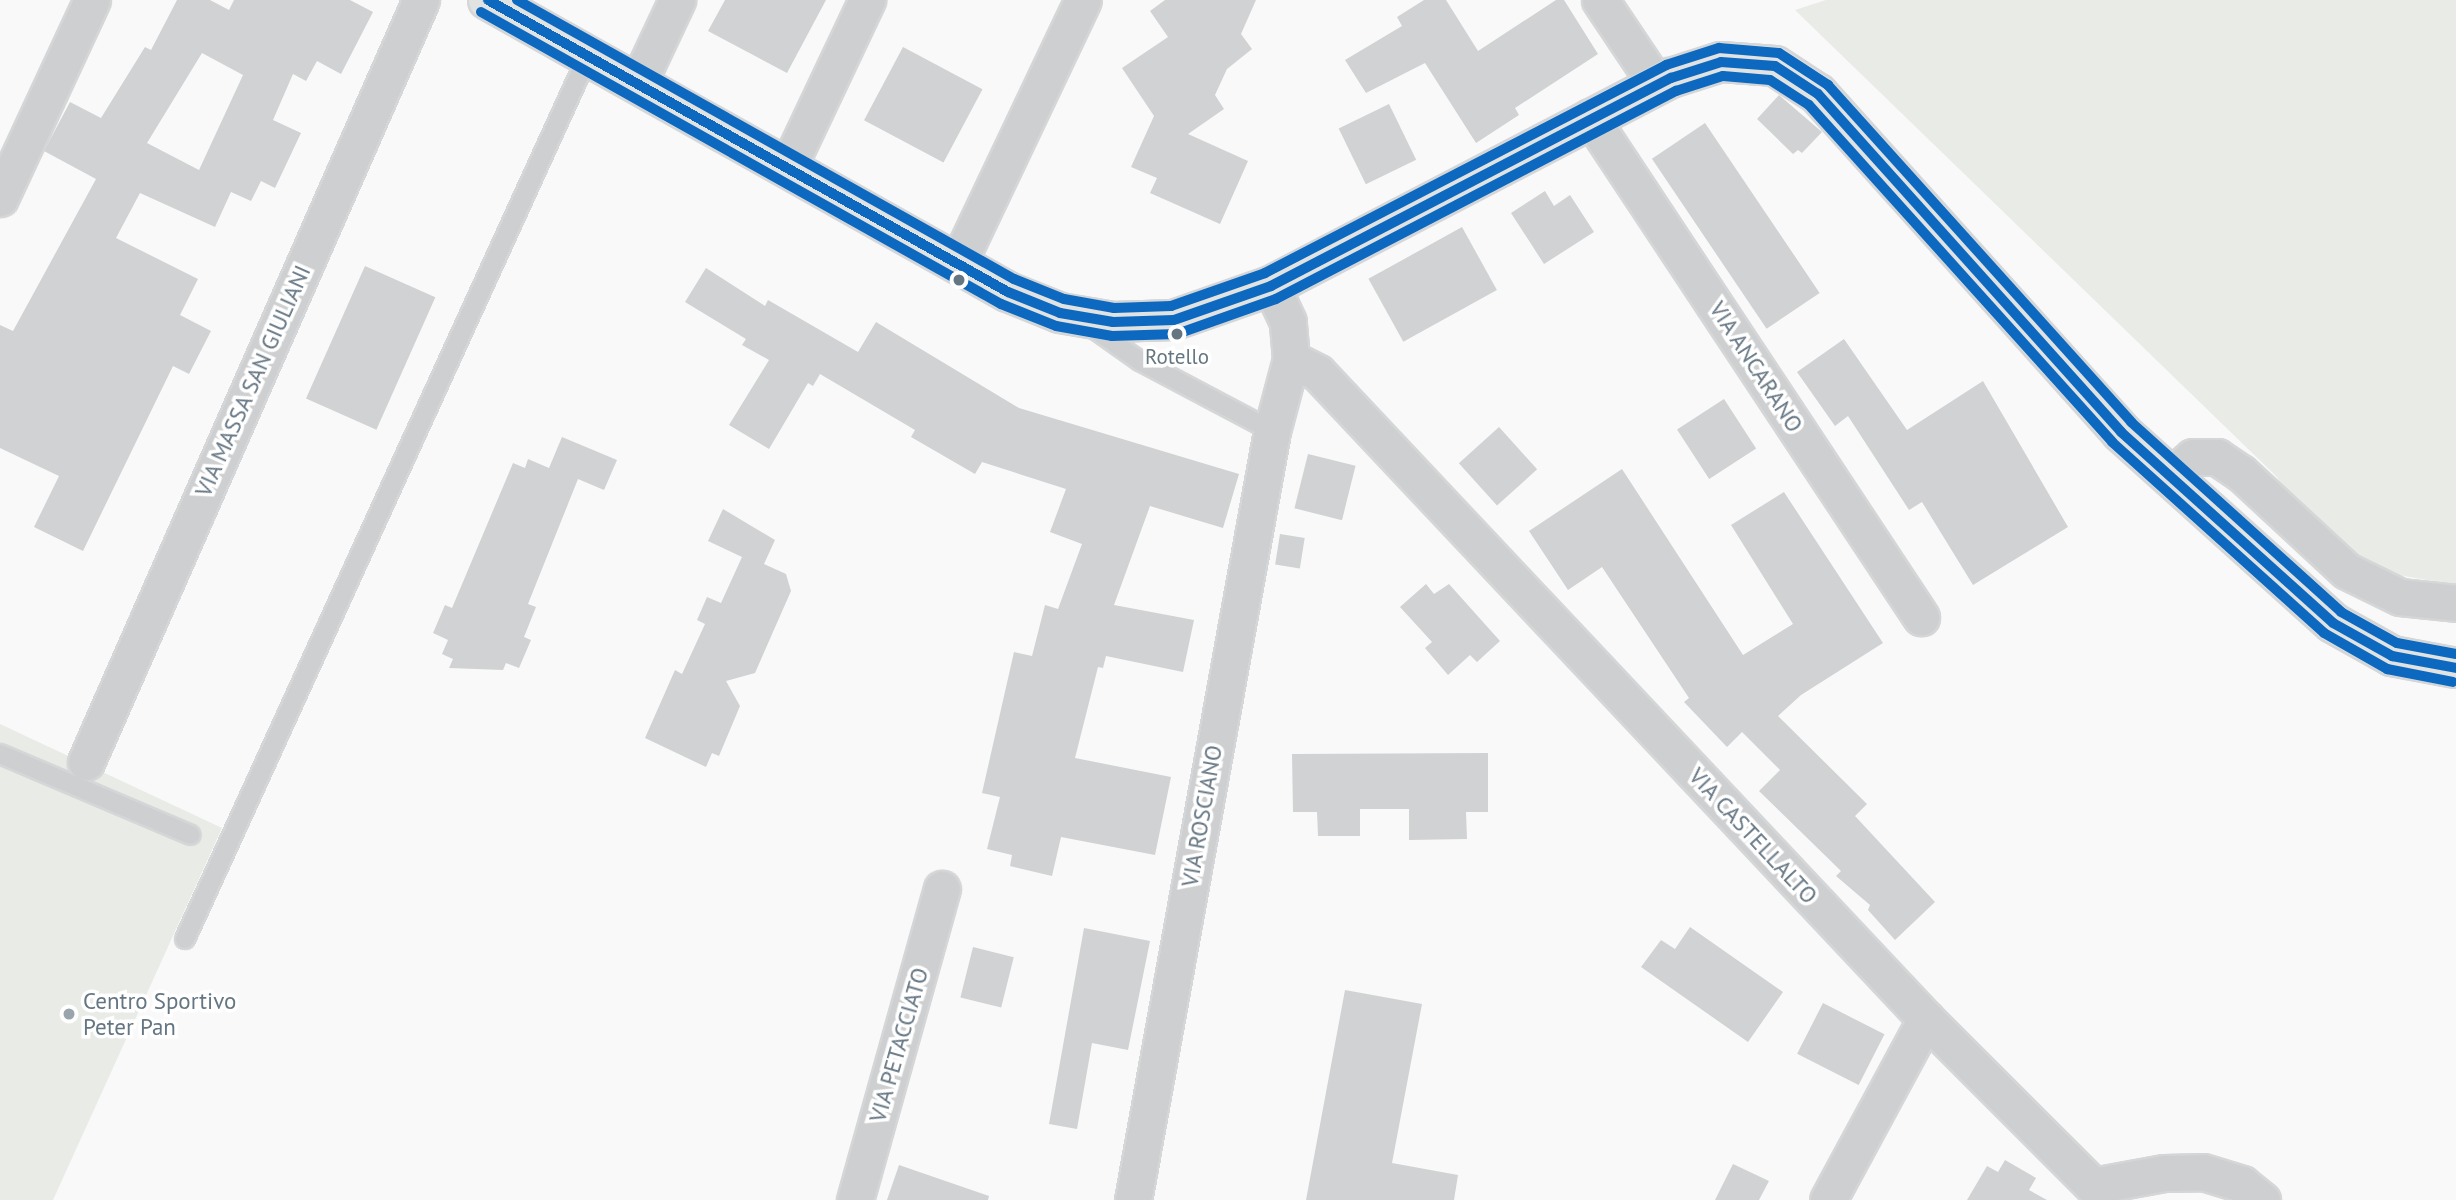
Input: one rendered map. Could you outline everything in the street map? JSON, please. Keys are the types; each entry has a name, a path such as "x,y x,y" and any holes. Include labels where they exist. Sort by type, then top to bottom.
{"street":[{"path":"0,198 93,0"},
{"name":"VIA MASSA SAN GIULIANI","path":"86,762 421,0"},
{"path":"488,0 789,166 1024,300 1079,317 1159,322 1271,286 1590,117 1657,85 1708,65 1741,61 1775,66 1809,85 2081,391 2170,477 2342,631 2392,656 2456,668"},
{"path":"638,83 677,0"},
{"path":"789,166 867,0"},
{"path":"958,263 1083,0"},
{"path":"1600,0 1657,85"},
{"name":"VIA ANCARANO","path":"1590,117 1921,617"},
{"name":"VIA ROSCIANO","path":"1133,1200 1272,431 1291,359 1288,322 1271,286"},
{"name":"VIA CASTELLALTO","path":"1291,359 1318,373 2090,1193 2171,1172 2203,1172 2235,1180 2262,1200"},
{"path":"2170,477 2193,457 2217,457 2241,474 2347,571 2400,597 2456,603"},
{"name":"VIA PETACCIATO","path":"855,1200 942,889"},
{"path":"1828,1200 1926,1019"}],"lane":[{"path":"185,939 589,56"},
{"path":"1079,317 1140,361 1272,431"},
{"path":"0,754 191,835"}],"shaded area":[{"path":"1826,0 2456,0 2456,585 2340,565 2276,476 1795,10"},
{"name":"Centro Sportivo Peter Pan","path":"0,724 222,828 53,1200 0,1200"}],"building":[{"path":"177,0 210,0 229,10 234,0 350,0 373,12 341,74 317,61 306,81 293,74 273,120 301,133 275,188 261,181 251,201 231,192 215,227 140,193 116,238 198,279 180,315 211,331 189,374 173,366 83,551 34,527 59,476 0,448 0,325 13,331 96,179 44,151 70,102 101,118 145,47 151,50","holes":["202,53 243,75 199,170 147,143"]},
{"path":"725,0 826,0 787,73 708,31"},
{"path":"1165,0 1256,0 1241,34 1252,49 1227,69 1215,95 1224,109 1188,134 1248,161 1220,224 1150,193 1157,178 1131,167 1154,116 1122,68 1168,37 1150,11"},
{"path":"1424,0 1446,0 1478,51 1556,0 1564,0 1598,54 1515,108 1519,115 1476,143 1425,63 1366,93 1345,60 1402,26 1397,17"},
{"path":"903,47 982,89 943,163 864,120"},
{"path":"1779,95 1822,132 1802,153 1798,150 1793,154 1757,119"},
{"path":"1389,104 1416,160 1366,184 1339,129"},
{"path":"1705,123 1820,293 1767,329 1652,159"},
{"path":"1545,191 1554,206 1570,195 1594,232 1544,264 1511,213"},
{"path":"1462,227 1497,290 1403,342 1368,279"},
{"path":"365,266 435,297 376,430 306,398"},
{"path":"706,268 765,306 768,300 858,352 876,322 1019,408 1239,474 1223,528 1150,506 1114,605 1194,620 1183,672 1106,656 1103,668 1098,667 1075,758 1171,777 1155,855 1061,837 1052,876 1010,866 1012,855 987,849 1000,797 982,793 1014,652 1032,656 1045,605 1058,609 1082,544 1050,532 1066,489 982,462 975,474 911,437 915,430 820,374 813,386 808,383 769,449 729,425 769,360 742,345 746,339 685,302"},
{"path":"1844,339 1907,430 1983,381 2068,527 1973,585 1922,502 1909,510 1848,416 1835,426 1797,372"},
{"path":"1724,399 1756,448 1709,479 1677,429"},
{"path":"1499,427 1537,469 1497,505 1459,463"},
{"path":"562,437 617,460 604,490 578,479 528,604 536,607 524,637 531,640 519,668 506,663 503,670 449,668 453,659 442,654 448,640 433,633 445,605 452,608 513,463 525,468 528,459 549,468"},
{"path":"1308,454 1356,466 1342,520 1294,508"},
{"path":"1622,469 1743,655 1793,624 1731,525 1784,492 1883,643 1801,695 1778,716 1867,804 1855,816 1935,902 1895,940 1868,910 1870,905 1836,876 1841,871 1759,791 1780,770 1742,732 1727,747 1684,702 1689,698 1602,567 1568,590 1529,531"},
{"path":"723,509 775,540 764,564 786,574 791,591 755,673 726,681 740,706 719,756 712,753 706,767 645,738 675,670 682,674 705,624 697,620 707,597 721,603 742,557 708,541"},
{"path":"1280,534 1305,538 1300,569 1275,565"},
{"path":"1426,584 1434,594 1449,584 1500,641 1477,662 1470,655 1448,675 1425,648 1432,642 1400,607"},
{"path":"1488,753 1488,812 1466,812 1467,839 1409,840 1409,809 1360,809 1360,836 1318,836 1317,812 1293,812 1292,754"},
{"path":"1690,927 1783,992 1748,1042 1641,967 1661,940 1675,949"},
{"path":"1084,928 1150,941 1128,1050 1092,1043 1077,1129 1049,1124"},
{"path":"973,947 1014,957 1001,1008 960,997"},
{"path":"1345,990 1422,1004 1392,1163 1458,1175 1454,1200 1306,1200"},
{"path":"1823,1003 1884,1034 1859,1085 1797,1054"},
{"path":"2005,1160 2036,1178 2029,1190 2047,1200 1967,1200 1987,1166 1998,1172"},
{"path":"1733,1164 1769,1181 1759,1200 1715,1200"},
{"path":"899,1165 989,1196 988,1200 887,1200"}],"transit line":[{"path":"488,0 1008,292 1060,313 1113,322 1174,320 1271,286 1671,78 1721,62 1775,66 1818,94 2121,432 2333,623 2392,656 2456,668"},
{"path":"517,0 1014,279 1064,299 1114,308 1171,306 1265,273 1666,65 1719,48 1779,53 1828,85 2131,422 2341,612 2397,643 2456,654"},
{"path":"481,12 1001,304 1056,326 1112,336 1177,334 1276,299 1676,91 1723,76 1770,80 1809,105 2112,442 2324,633 2387,669 2453,682"}],"place":[{"name":"Rotello","path":"1177,334"},
{"name":"Centro Sportivo Peter Pan","path":"69,1014"}]}
